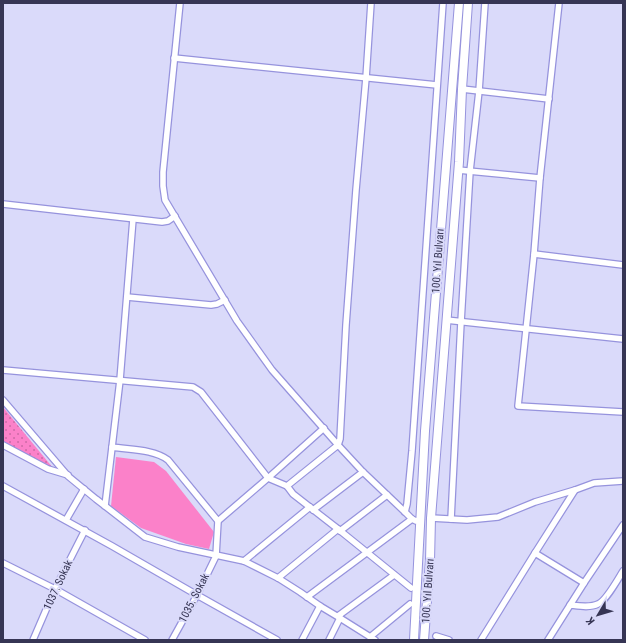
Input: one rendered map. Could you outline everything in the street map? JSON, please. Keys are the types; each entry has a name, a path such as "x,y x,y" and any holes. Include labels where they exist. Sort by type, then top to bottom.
{"main road":[{"name":"100. Yıl Bulvarı","path":"414,640 425,431 459,3"},
{"name":"100. Yıl Bulvarı","path":"424,640 430,561 431,518 458,170 468,3"},
{"path":"421,519 431,518"}],"street":[{"path":"180,3 162,179 165,200 237,321 272,370 363,472 412,519 416,521 421,519"},
{"path":"287,486 338,445 340,439 346,325 371,3"},
{"path":"405,512 412,443 444,3"},
{"path":"451,519 470,171 479,91 485,3"},
{"path":"558,3 518,406 623,412"},
{"path":"174,58 437,85"},
{"path":"462,89 549,99"},
{"path":"458,170 540,178"},
{"path":"3,204 162,222 168,221 175,216"},
{"path":"105,506 120,380 133,218"},
{"path":"534,254 623,265"},
{"path":"127,297 211,305 225,300"},
{"path":"446,320 623,339"},
{"path":"3,370 193,387 201,392 268,478 287,486 311,508 411,588"},
{"path":"3,400 68,476 146,537 178,547 244,561 278,578 373,639 410,604"},
{"path":"218,521 324,428"},
{"path":"3,445 48,469 68,476"},
{"path":"112,447 152,452 168,460 218,521 216,556"},
{"path":"244,561 311,508 363,472"},
{"path":"431,518 467,520 498,517 535,502 594,483 623,481"},
{"path":"3,486 84,530 277,640"},
{"path":"66,520 84,489"},
{"path":"481,640 575,490"},
{"path":"278,578 339,530 387,495"},
{"path":"307,597 412,519"},
{"path":"548,640 584,582 621,533 623,524"},
{"name":"1037. Sokak","path":"33,640 55,589 84,530"},
{"path":"535,552 584,582"},
{"name":"1035. Sokak","path":"172,640 197,595 216,556"},
{"path":"3,564 55,589 145,640"},
{"path":"570,605 584,606 599,604 604,600 623,571"},
{"path":"328,640 339,617 394,575"},
{"path":"302,640 320,606"},
{"path":"436,636 449,640"}],"shaded area":[{"path":"3,407 53,468 3,442"},
{"path":"116,457 154,462 166,471 214,532 209,549 186,544 141,528 111,506"}]}
